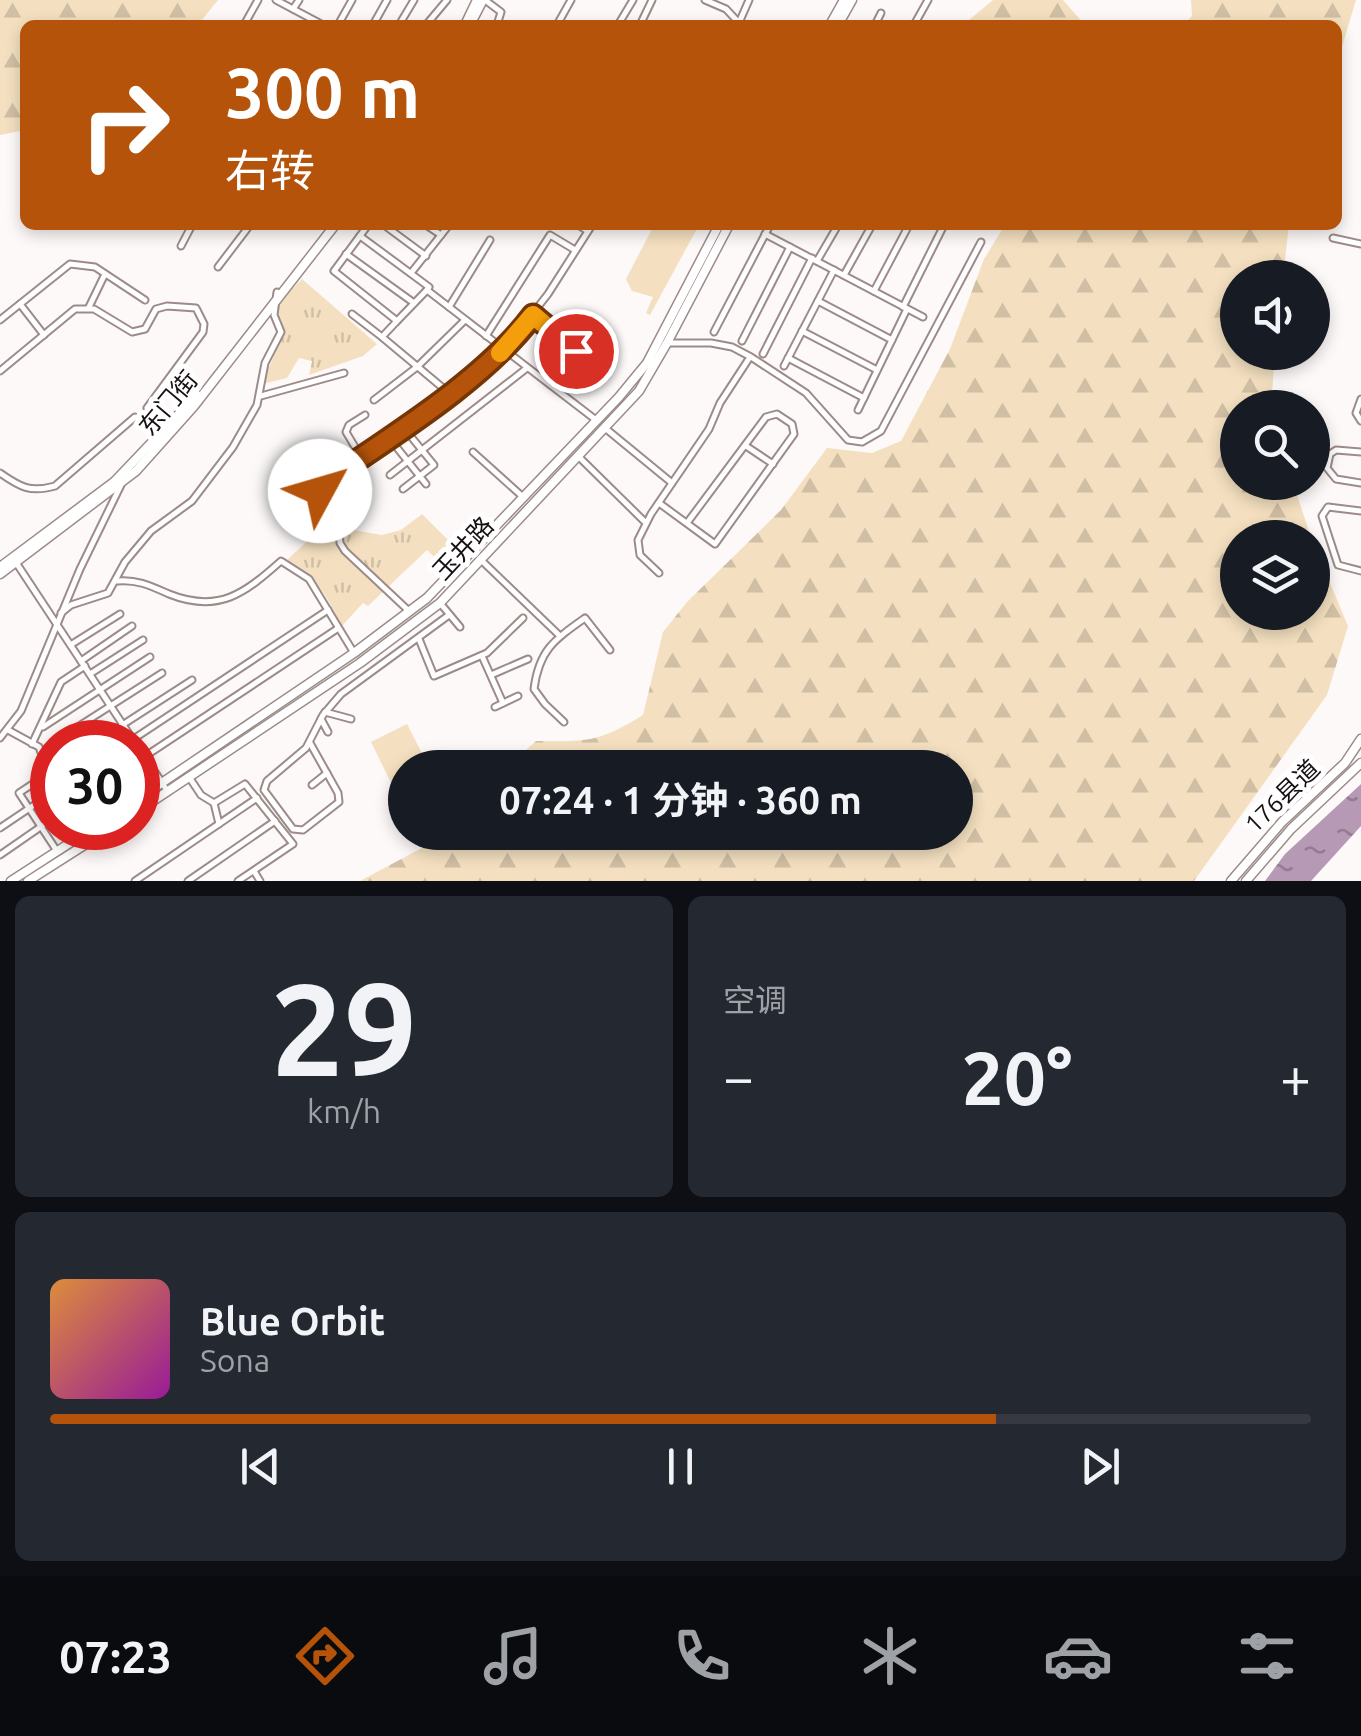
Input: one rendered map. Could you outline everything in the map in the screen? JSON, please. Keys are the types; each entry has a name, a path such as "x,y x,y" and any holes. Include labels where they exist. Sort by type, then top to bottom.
{"street":[{"path":"276,0 314,20"},
{"path":"293,9 298,0"},
{"path":"430,20 447,0"},
{"path":"482,0 501,12 499,20"},
{"path":"705,0 737,20"},
{"path":"878,20 881,14"},
{"path":"181,246 189,230"},
{"path":"218,266 246,230"},
{"name":"东门街","path":"15,561 125,472 166,433 328,230"},
{"name":"东门街","path":"0,570 121,484 274,303 328,230"},
{"path":"364,230 334,271 397,321"},
{"path":"391,230 426,256"},
{"path":"434,230 441,235"},
{"path":"412,273 444,230"},
{"path":"322,493 319,486 390,439 504,350 533,315 589,230"},
{"name":"玉井路","path":"160,789 190,777 372,654 440,602 577,455 647,363 716,230"},
{"name":"玉井路","path":"160,791 410,612 600,423 638,391 668,344 726,230"},
{"path":"714,332 768,230"},
{"path":"764,354 814,260 835,230"},
{"path":"844,276 869,230"},
{"path":"874,292 906,230"},
{"path":"858,410 942,230"},
{"path":"766,234 923,318"},
{"path":"486,336 550,235 576,250"},
{"path":"360,236 429,287 382,338"},
{"path":"1333,238 1361,244"},
{"path":"449,308 490,240"},
{"path":"668,344 711,343 732,347 806,394 848,440 862,442 880,431 981,242"},
{"path":"742,342 790,247"},
{"path":"346,254 414,304"},
{"path":"0,320 70,264 82,264 105,274 145,300"},
{"path":"784,366 834,270"},
{"path":"89,307 105,274"},
{"path":"426,290 600,423 672,484"},
{"path":"61,613 71,605 108,593 152,530 192,502 233,447 260,396 266,364 281,332 274,303 277,292"},
{"path":"818,302 892,340"},
{"path":"20,304 44,335"},
{"path":"0,371 75,309 89,307 132,332 146,328 156,309 196,308 204,332 147,408 166,433"},
{"path":"352,314 449,392"},
{"path":"533,315 598,369"},
{"path":"374,400 417,367 465,320"},
{"path":"802,331 878,370"},
{"path":"659,574 640,555 638,540 750,357"},
{"path":"788,358 864,398"},
{"path":"390,474 527,368"},
{"path":"260,396 344,374"},
{"path":"1361,399 1356,413 1361,421"},
{"path":"659,503 715,544 794,434 792,424 777,414 766,416 687,523"},
{"path":"361,457 346,432 349,425 365,415"},
{"path":"0,473 22,488 42,490 55,486 135,417 166,433"},
{"path":"403,489 434,465 404,428"},
{"path":"390,439 426,484"},
{"path":"745,445 772,464"},
{"path":"1361,452 1336,450 1330,454 1327,468 1336,479 1361,484"},
{"path":"473,452 524,498"},
{"path":"577,455 646,523"},
{"path":"0,738 21,712 125,472"},
{"path":"1361,512 1336,506 1328,507 1322,516 1338,566 1361,571"},
{"path":"339,533 345,550 410,612"},
{"path":"480,560 560,636"},
{"path":"15,561 121,720"},
{"path":"116,582 138,581 179,598 208,602 241,595 281,561 308,579 354,653"},
{"path":"440,602 460,626"},
{"path":"160,725 328,610"},
{"path":"70,645 120,614"},
{"path":"310,743 338,793 339,802 303,830 293,829 264,790 267,781 310,743 323,716 340,694 449,615"},
{"path":"419,639 434,676 482,656 523,618"},
{"path":"564,722 534,688 538,662 560,636 584,618 610,650"},
{"path":"45,720 61,682 132,626"},
{"path":"160,746 336,629"},
{"path":"90,674 143,640"},
{"path":"482,656 503,703"},
{"path":"51,720 150,657"},
{"path":"491,675 528,659"},
{"path":"89,720 162,673"},
{"path":"132,720 192,680"},
{"path":"494,707 518,696"},
{"path":"323,716 350,719"},
{"path":"323,716 328,732"},
{"path":"8,730 30,743"},
{"name":"176县道","path":"1231,881 1282,822 1346,763 1361,740"},
{"name":"176县道","path":"1246,881 1290,830 1361,763"},
{"path":"312,785 327,773"},
{"path":"190,777 201,795 214,803 219,824"},
{"path":"160,779 165,787"},
{"path":"214,803 245,784 293,844 238,881"},
{"path":"0,828 29,808 18,793 30,786"},
{"path":"135,881 257,798"},
{"path":"188,881 275,822"},
{"path":"0,856 30,835"},
{"path":"10,881 27,878 75,850"},
{"path":"27,878 57,851"},
{"path":"254,870 260,881"}],"green space":[{"path":"0,0 218,0 202,20 20,20 20,131 0,135"},
{"path":"993,0 1063,0 1081,20 969,20"},
{"path":"1191,0 1356,0 1342,47 1342,20 1188,20 1192,16"},
{"path":"651,230 696,230 650,315 646,313 653,297 632,291 626,279"},
{"path":"1002,230 1288,230 1285,260 1220,260 1220,370 1274,370 1272,390 1220,390 1220,500 1299,500 1305,520 1220,520 1220,630 1330,630 1330,583 1348,626 1327,695 1194,881 360,881 418,850 973,850 973,750 526,750 536,741 592,739 643,715 663,632 687,602 781,510 827,448 872,453 901,441 950,349 984,259"},
{"path":"302,279 377,344 363,356 309,375 312,361 299,358 287,378 262,384 282,337 277,304"},
{"path":"422,514 460,552 447,569 427,550 368,606 363,603 341,627 320,588 286,561 318,531 336,527 382,535 401,530"},
{"path":"407,724 420,750 388,750 388,777 371,742"}],"water":[{"path":"1361,784 1361,826 1311,881 1265,881 1285,854"}],"slow traffic":[{"path":"500,353 533,315 546,326"}],"route":[{"path":"320,491 319,486 390,439 504,350 533,315 576,351"}]}
